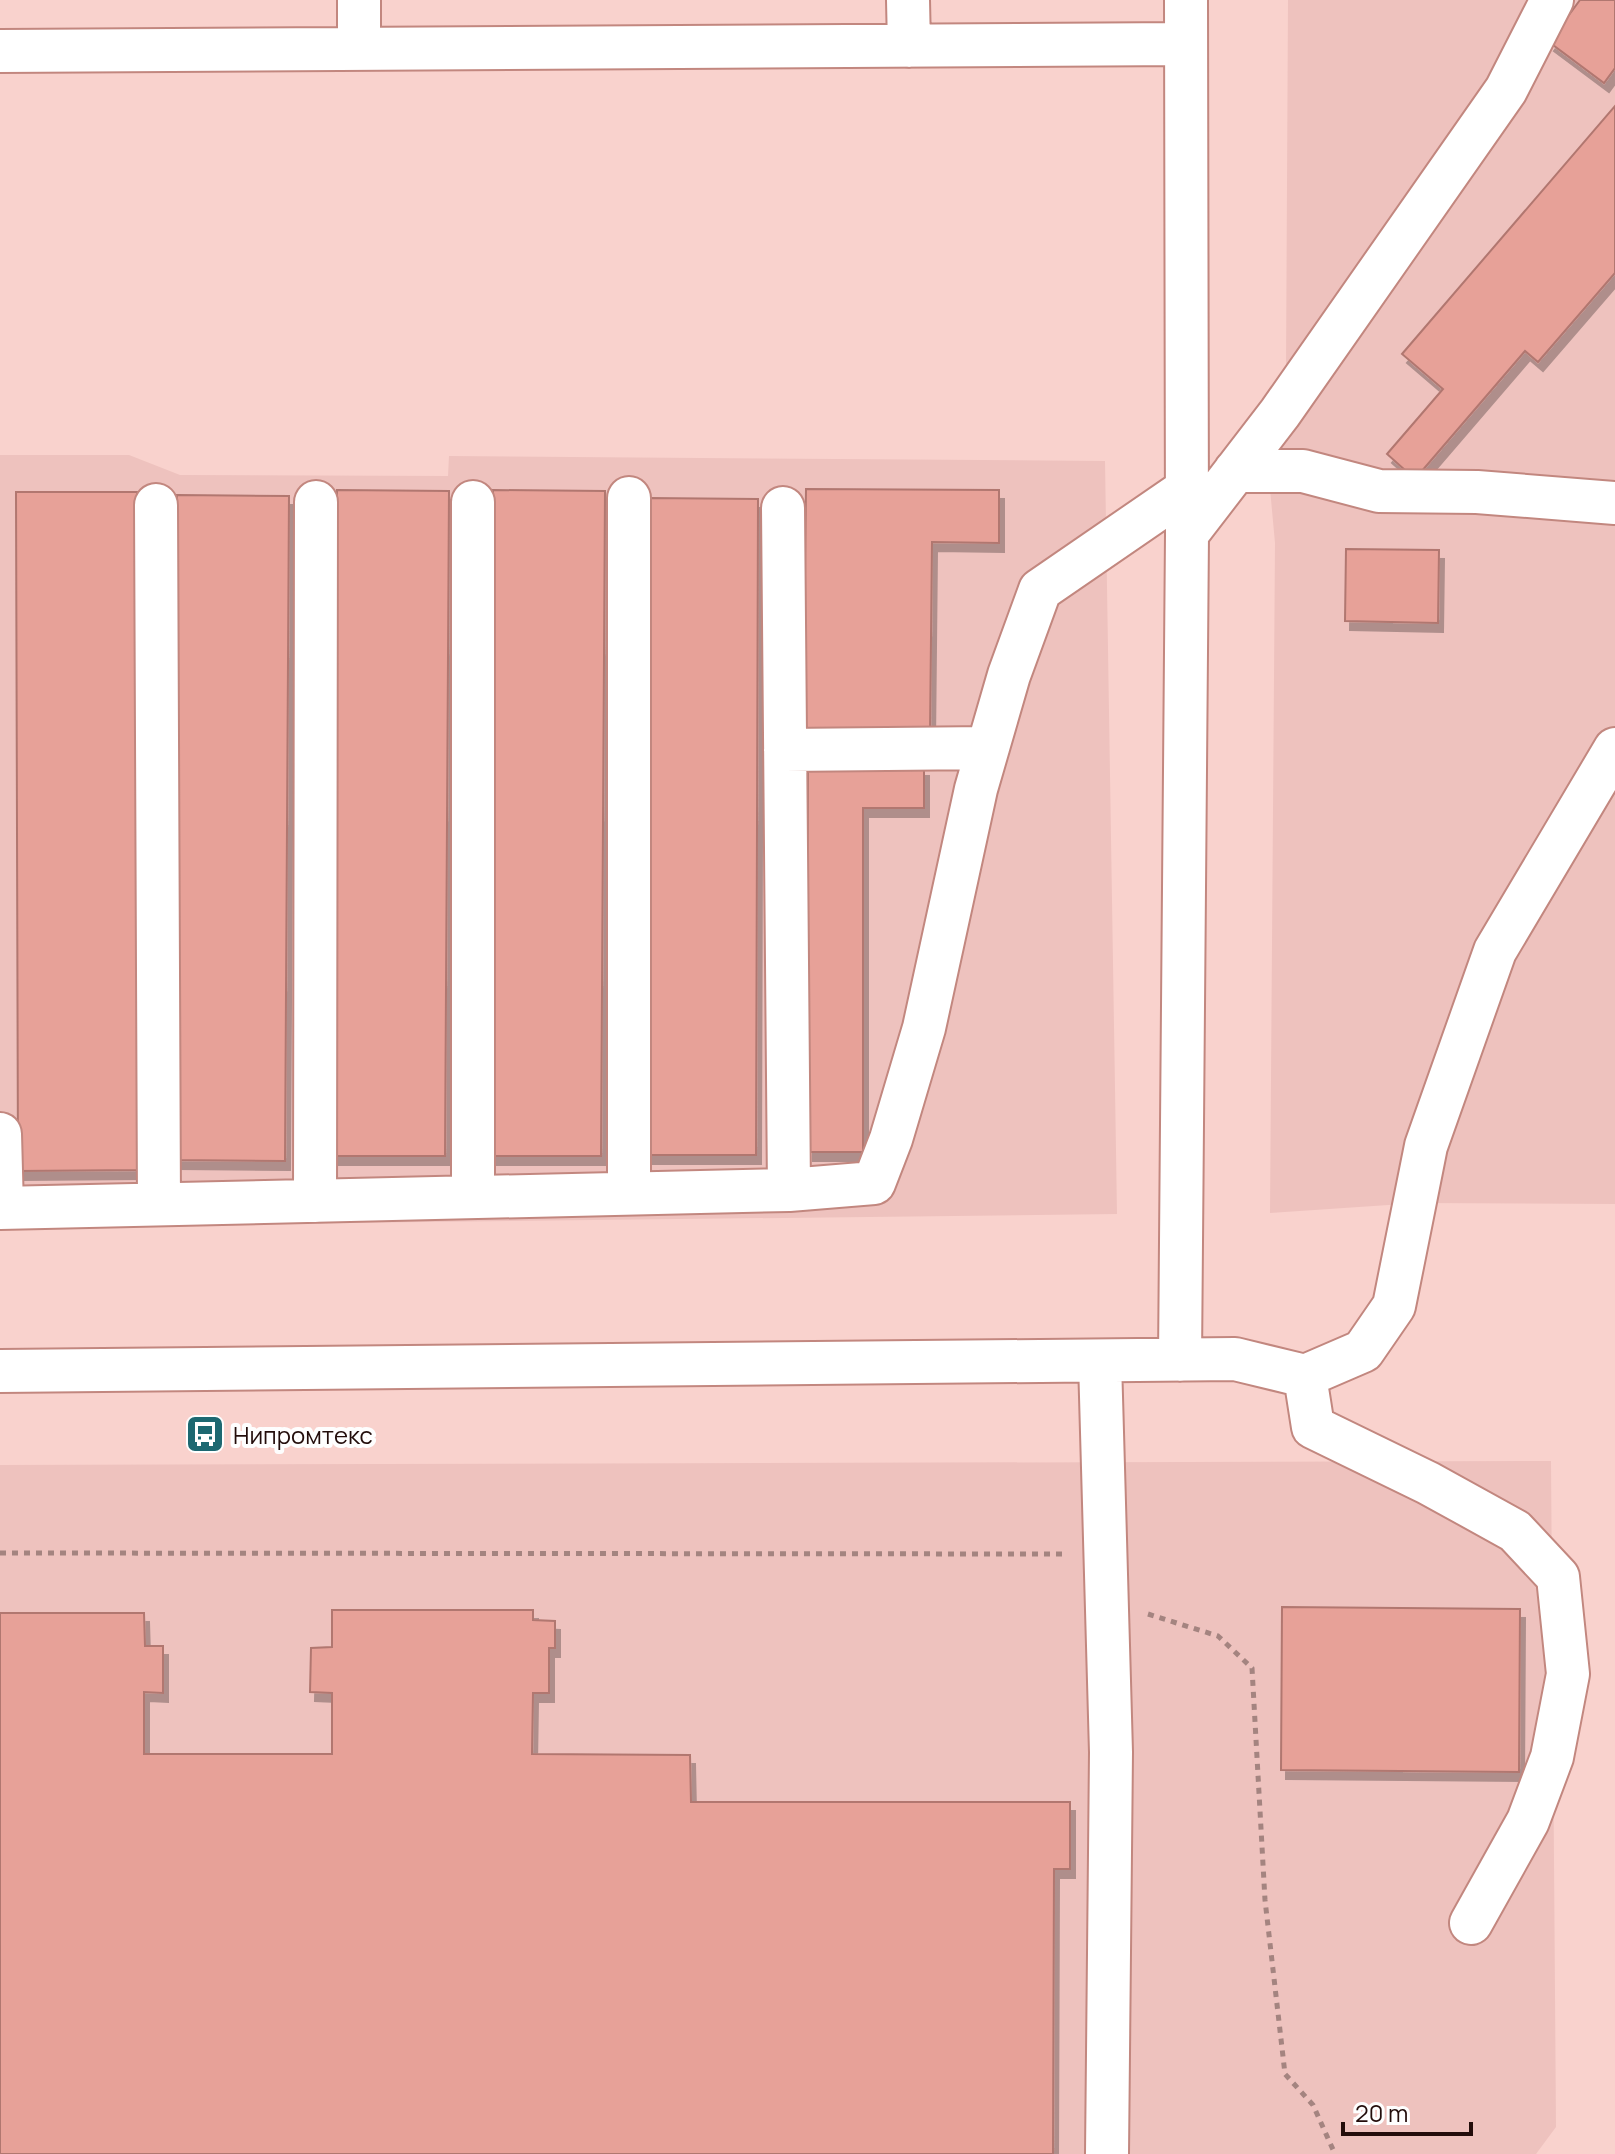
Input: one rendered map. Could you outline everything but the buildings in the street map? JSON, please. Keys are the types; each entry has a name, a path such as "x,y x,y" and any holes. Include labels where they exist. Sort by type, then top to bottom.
{"street":[{"path":"359,0 359,49"},
{"path":"908,0 909,46"},
{"path":"1180,1360 1187,534 1186,0"},
{"path":"1187,534 1506,90 1552,0"},
{"path":"0,51 1186,44"},
{"path":"1235,471 1303,471 1379,491 1477,492 1615,503"},
{"path":"0,1134 1,1208 789,1190 874,1183 891,1139 924,1028 976,789 1040,590 1187,489"},
{"path":"629,498 629,1193"},
{"path":"315,1201 316,502"},
{"path":"473,502 473,1197"},
{"path":"156,505 159,1204"},
{"path":"783,508 789,1190"},
{"path":"785,750 988,748"},
{"path":"0,1371 1235,1359 1305,1376 1363,1351 1394,1306 1426,1146 1495,951 1615,749"},
{"path":"1100,1361 1111,1752 1107,2154"},
{"path":"1305,1376 1313,1427 1428,1483 1515,1531 1558,1577 1568,1674 1552,1757 1528,1821 1471,1923"}],"path":[{"path":"0,1553 1107,1555"},
{"path":"1108,1602 1218,1636 1252,1668 1265,1900 1285,2074 1313,2105 1335,2154"}],"shaded area":[{"path":"1288,0 1615,0 1615,1204 1418,1203 1270,1213 1275,543 1262,401 1286,371"},
{"path":"0,455 129,455 180,475 448,476 449,456 1105,461 1117,1214 0,1227"},
{"name":"Нипромтекс","path":"1551,1461 1556,2127 1536,2154 0,2154 0,1465"}],"place":[{"name":"Нипромтекс","path":"205,1434"}]}
